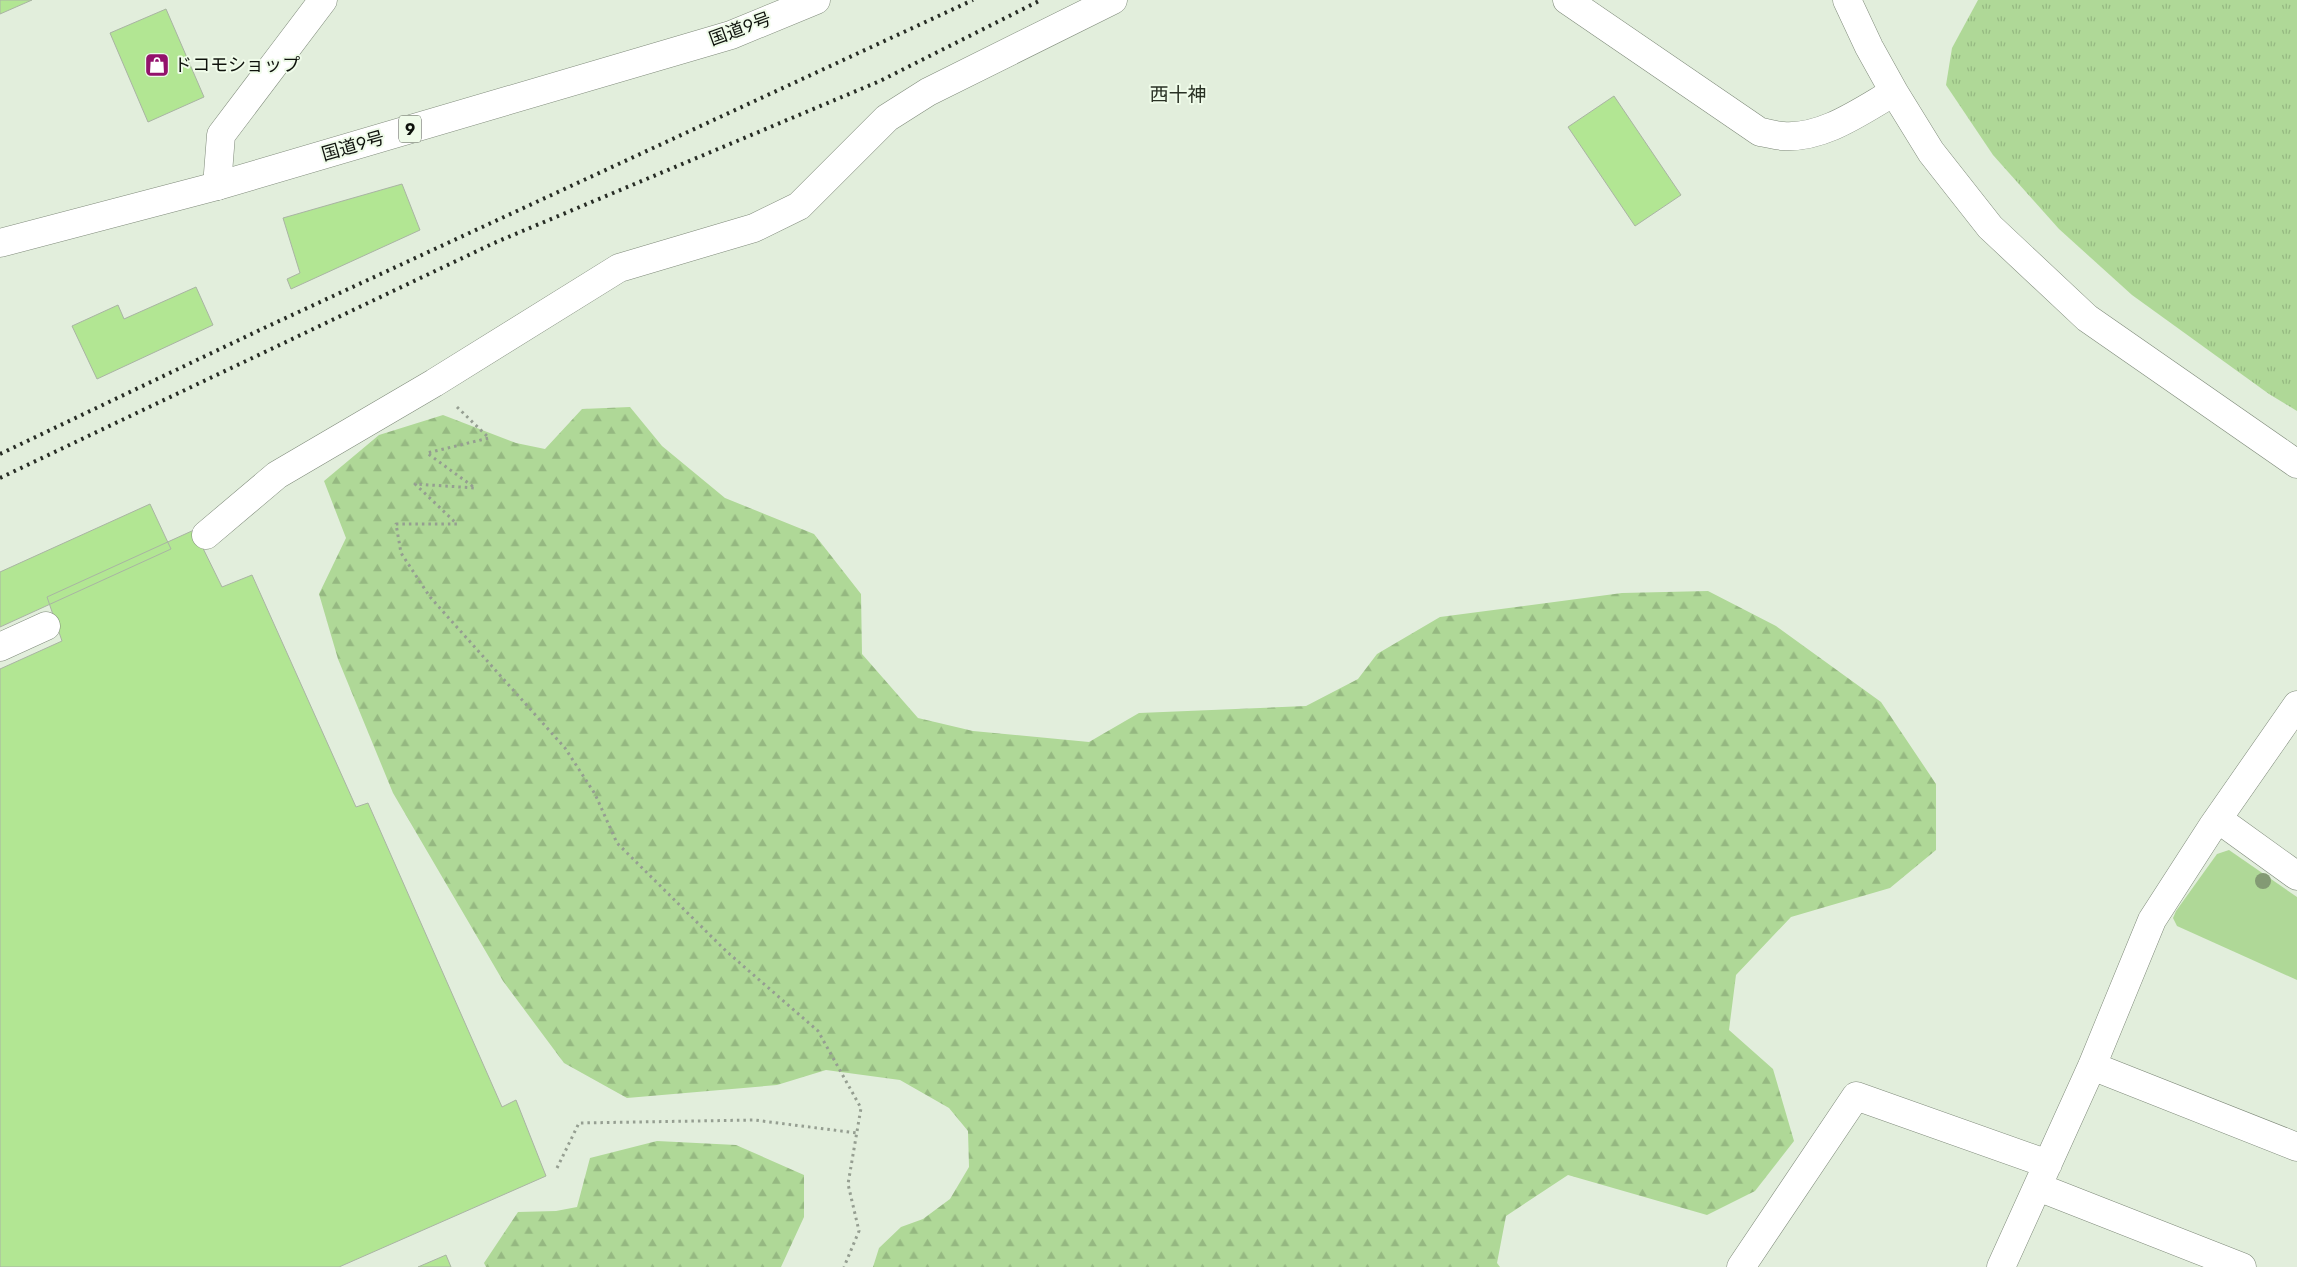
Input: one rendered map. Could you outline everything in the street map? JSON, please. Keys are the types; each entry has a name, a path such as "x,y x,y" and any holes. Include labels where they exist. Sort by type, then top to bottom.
{"main road":[{"path":"217,186 221,135 323,0"},
{"name":"国道9号","path":"0,243 217,186 731,34 816,0"},
{"path":"206,535 277,475 434,383 619,268 754,228 799,206 886,118 928,92 1112,0"},
{"path":"1567,0 1760,132 1784,136 1813,133 1850,118 1894,92"},
{"path":"1847,0 1869,47 1931,152 1990,227 2087,318 2297,464"},
{"path":"0,647 46,626"},
{"path":"2001,1267 2092,1066 2152,920 2218,819 2296,707"},
{"path":"2218,819 2297,876"},
{"path":"2092,1066 2297,1147"},
{"path":"1741,1267 1856,1096 2043,1175 2242,1267"}],"path":[{"path":"434,383 489,438 427,453 475,488 415,484 457,524 396,524 400,553 430,597 565,748 595,794 617,843 726,951 818,1031 861,1108 848,1184 859,1231 844,1267"},
{"path":"557,1168 579,1123 754,1120 857,1133"}],"green space":[{"path":"1978,0 2297,0 2297,411 2269,394 2132,295 2059,229 1993,155 1946,85 1952,48"},
{"path":"630,407 662,446 725,498 814,534 861,594 862,654 918,718 973,731 1089,742 1139,713 1306,706 1358,679 1377,654 1440,617 1622,593 1708,591 1776,626 1881,702 1936,784 1936,850 1890,888 1791,917 1736,975 1729,1030 1773,1069 1794,1141 1755,1191 1707,1215 1568,1175 1506,1216 1497,1263 1500,1267 873,1267 879,1248 901,1227 923,1219 950,1199 969,1167 968,1131 949,1108 900,1080 826,1070 777,1085 627,1098 564,1063 503,981 393,793 338,659 319,594 346,538 324,481 379,435 443,415 516,443 545,449 582,409"},
{"path":"2229,850 2297,897 2297,980 2177,926 2173,918 2176,911 2217,854"},
{"path":"657,1141 736,1145 804,1175 804,1217 781,1267 486,1267 484,1263 518,1212 556,1211 577,1207 590,1158"}],"building":[{"path":"0,0 32,0 0,14"},
{"name":"ドコモショップ","path":"166,9 204,97 148,122 110,33"},
{"path":"1614,96 1681,195 1635,226 1568,127"},
{"path":"402,184 420,230 291,289 287,279 300,273 283,218"},
{"path":"196,287 213,325 97,379 72,326 118,305 124,319"},
{"path":"150,504 171,549 0,627 0,572"},
{"path":"194,530 222,587 252,575 356,807 368,803 502,1107 516,1100 546,1176 339,1267 0,1267 0,669 62,641 47,597"},
{"path":"446,1255 451,1267 418,1267"}],"railway":[{"path":"0,454 264,328 973,0"},
{"path":"0,478 494,243 880,81 1041,0"}],"place":[{"name":"ドコモショップ","path":"157,65"}],"district":[{"name":"西十神","path":"1178,94"}]}
